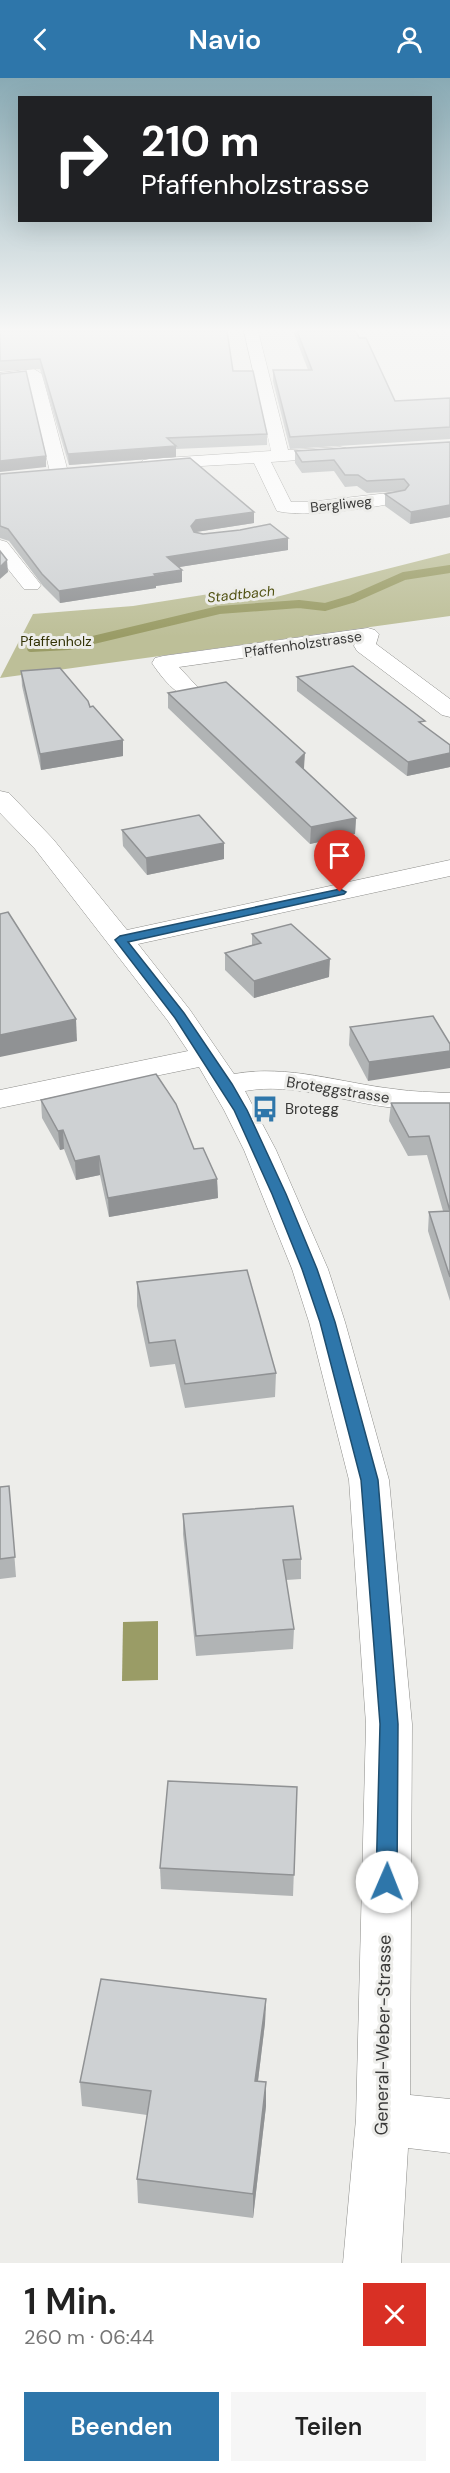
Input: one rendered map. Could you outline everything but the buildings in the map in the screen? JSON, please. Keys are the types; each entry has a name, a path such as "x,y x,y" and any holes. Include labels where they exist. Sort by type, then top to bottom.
{"street":[{"path":"45,433 52,473 80,470"},
{"path":"276,433 282,456"},
{"path":"134,466 360,451"},
{"path":"260,458 284,507 284,516 276,525"},
{"name":"Bergliweg","path":"284,507 309,508 397,497"},
{"path":"0,546 31,585"},
{"name":"Pfaffenholzstrasse","path":"192,693 163,663 368,634 365,646 450,710"},
{"name":"General-Weber-Strasse","path":"0,798 45,844 180,1016 217,1070 260,1150 310,1269 327,1322 369,1480 389,1724 383,2119 372,2263"},
{"path":"120,940 450,868"},
{"name":"Broteggstrasse","path":"0,1099 217,1070 258,1079 291,1081 395,1099 450,1102"},
{"path":"383,2119 450,2126"}],"green space":[{"name":"Pfaffenholz","path":"450,553 450,616 0,678 33,614 133,606 222,592 276,597"}],"shaded area":[{"path":"158,1621 158,1680 122,1681 123,1622"}],"waterway":[{"name":"Stadtbach","path":"31,648 68,646 219,610 299,604 325,607 352,599 404,576 450,569"}],"place":[{"name":"Brotegg","path":"265,1109"}],"route":[{"path":"340,892 120,940 180,1016 226,1084 260,1150 279,1194 310,1269 327,1322 369,1480 389,1724 387,1882"}]}
